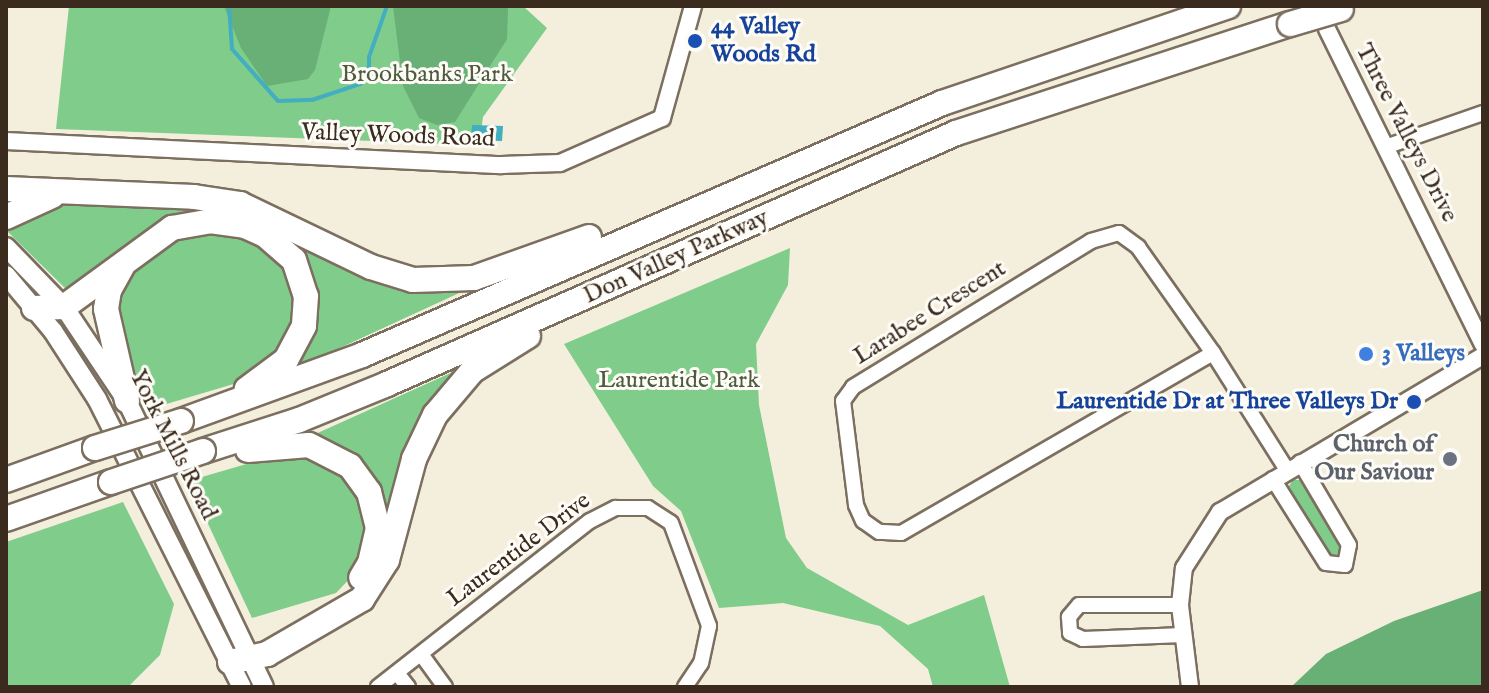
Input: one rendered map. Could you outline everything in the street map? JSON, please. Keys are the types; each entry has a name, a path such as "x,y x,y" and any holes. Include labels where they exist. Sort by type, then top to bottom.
{"highway":[{"name":"Don Valley Parkway","path":"6,480 362,355 650,226 942,103 1228,6"},
{"name":"Don Valley Parkway","path":"6,519 299,420 956,133 1346,8"},
{"path":"6,189 194,197 240,204 371,267 413,280 474,278 598,234 650,226"},
{"path":"6,217 39,199 66,193"},
{"path":"34,308 64,307 135,250 172,228 210,221 245,226 265,235 294,260 306,296 304,326 286,360 253,387 181,421"},
{"path":"127,401 106,309 109,290 135,250"},
{"path":"240,658 267,654 362,599 387,560 423,437 449,395 472,371 586,297"},
{"path":"203,451 278,444 331,452 350,466 369,492 378,528 370,563 352,591 260,640 240,658"}],"main road":[{"name":"York Mills Road","path":"6,247 64,307 127,401 240,658 242,687"},
{"name":"York Mills Road","path":"6,275 34,308 97,399 240,658 264,687"}],"street":[{"name":"Valley Woods Road","path":"6,141 501,165 560,163 662,118 693,6"},
{"name":"Three Valleys Drive","path":"1327,29 1388,146 1483,345"},
{"path":"1388,146 1483,113"},
{"name":"Larabee Crescent","path":"1213,353 901,533 879,532 863,521 856,505 843,401 853,387 1091,241 1119,233 1138,247 1213,353 1287,470"},
{"path":"1190,687 1180,605 1184,568 1200,536 1220,512 1483,356"},
{"path":"1287,470 1349,545 1345,565 1326,563 1287,470"},
{"name":"Laurentide Drive","path":"378,687 590,521 616,508 648,508 671,523 709,626 701,663 685,687"},
{"path":"1180,605 1079,605 1069,617 1070,633 1083,639 1183,635"},
{"path":"421,654 445,687"},
{"path":"397,673 408,687"}],"green space":[{"name":"Brookbanks Park","path":"69,6 523,6 547,28 483,117 479,145 56,129"},
{"path":"224,6 331,6 315,70 308,79 267,86 241,48"},
{"path":"393,6 508,6 507,39 455,122 437,125 419,118 403,86"},
{"path":"63,200 187,204 223,215 70,293 6,230"},
{"path":"269,226 373,275 481,283 292,370 312,328"},
{"path":"228,230 264,244 282,262 295,306 285,348 247,380 153,408 119,341 115,313 125,275 147,254 186,235"},
{"name":"Laurentide Park","path":"790,248 788,285 756,344 759,405 786,538 807,568 908,625 984,595 1010,687 933,687 928,669 880,626 783,603 719,608 681,511 653,486 564,344"},
{"path":"466,366 386,512 373,479 347,450 311,436"},
{"path":"284,453 315,458 346,475 362,501 367,538 358,570 336,593 252,618 188,481"},
{"path":"1293,480 1302,480 1344,550 1342,559 1332,560 1287,489"},
{"path":"123,502 174,604 160,655 128,687 6,687 6,542"},
{"path":"1483,590 1483,687 1291,687 1326,654 1394,621"}],"water":[{"path":"472,125 503,126 502,141 471,140"}],"waterway":[{"path":"229,6 232,49 278,101 312,100 360,84 369,76 369,57 387,6"}],"place":[{"name":"44 Valley Woods Rd","path":"695,41"},
{"name":"3 Valleys","path":"1366,354"},
{"name":"Laurentide Dr at Three Valleys Dr","path":"1414,402"},
{"name":"Church of Our Saviour","path":"1450,459"}]}
